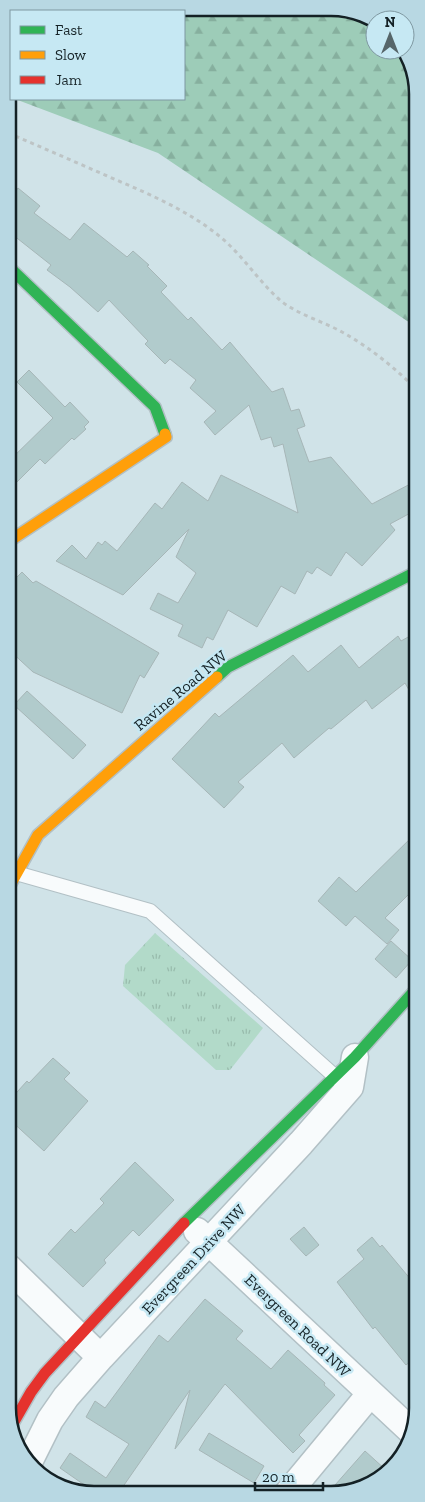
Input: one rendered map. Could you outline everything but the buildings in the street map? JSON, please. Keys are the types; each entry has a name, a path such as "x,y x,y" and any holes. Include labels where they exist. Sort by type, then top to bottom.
{"street":[{"path":"16,274 155,407 166,437 16,537"},
{"name":"Ravine Road NW","path":"16,873 38,835 228,667 409,576"},
{"path":"343,1082 355,1057 409,997"},
{"name":"Evergreen Drive NW","path":"17,1416 45,1373 186,1221 343,1082"},
{"name":"Evergreen Drive NW","path":"32,1455 50,1420 66,1397 301,1143 343,1082"},
{"name":"Evergreen Road NW","path":"186,1221 210,1241 406,1427"},
{"path":"16,1275 101,1357"},
{"path":"294,1486 370,1394"}],"lane":[{"path":"16,873 150,911 343,1082"}],"path":[{"path":"16,136 139,189 190,216 229,245 281,301 364,345 409,383"}],"green space":[{"path":"185,16 330,16 355,20 365,25 365,60 401,60 407,79 409,95 409,322 158,153 18,100 185,100"},
{"path":"155,933 263,1028 230,1070 216,1070 123,986 125,965"}],"traffic: fast":[{"path":"16,274 155,407 165,434"},
{"path":"217,677 228,667 409,576"},
{"path":"184,1223 355,1057 409,997"}],"traffic: slow":[{"path":"16,537 166,437 165,434"},
{"path":"16,874 38,835 217,677"}],"traffic: jam":[{"path":"17,1416 45,1373 184,1223"}]}
